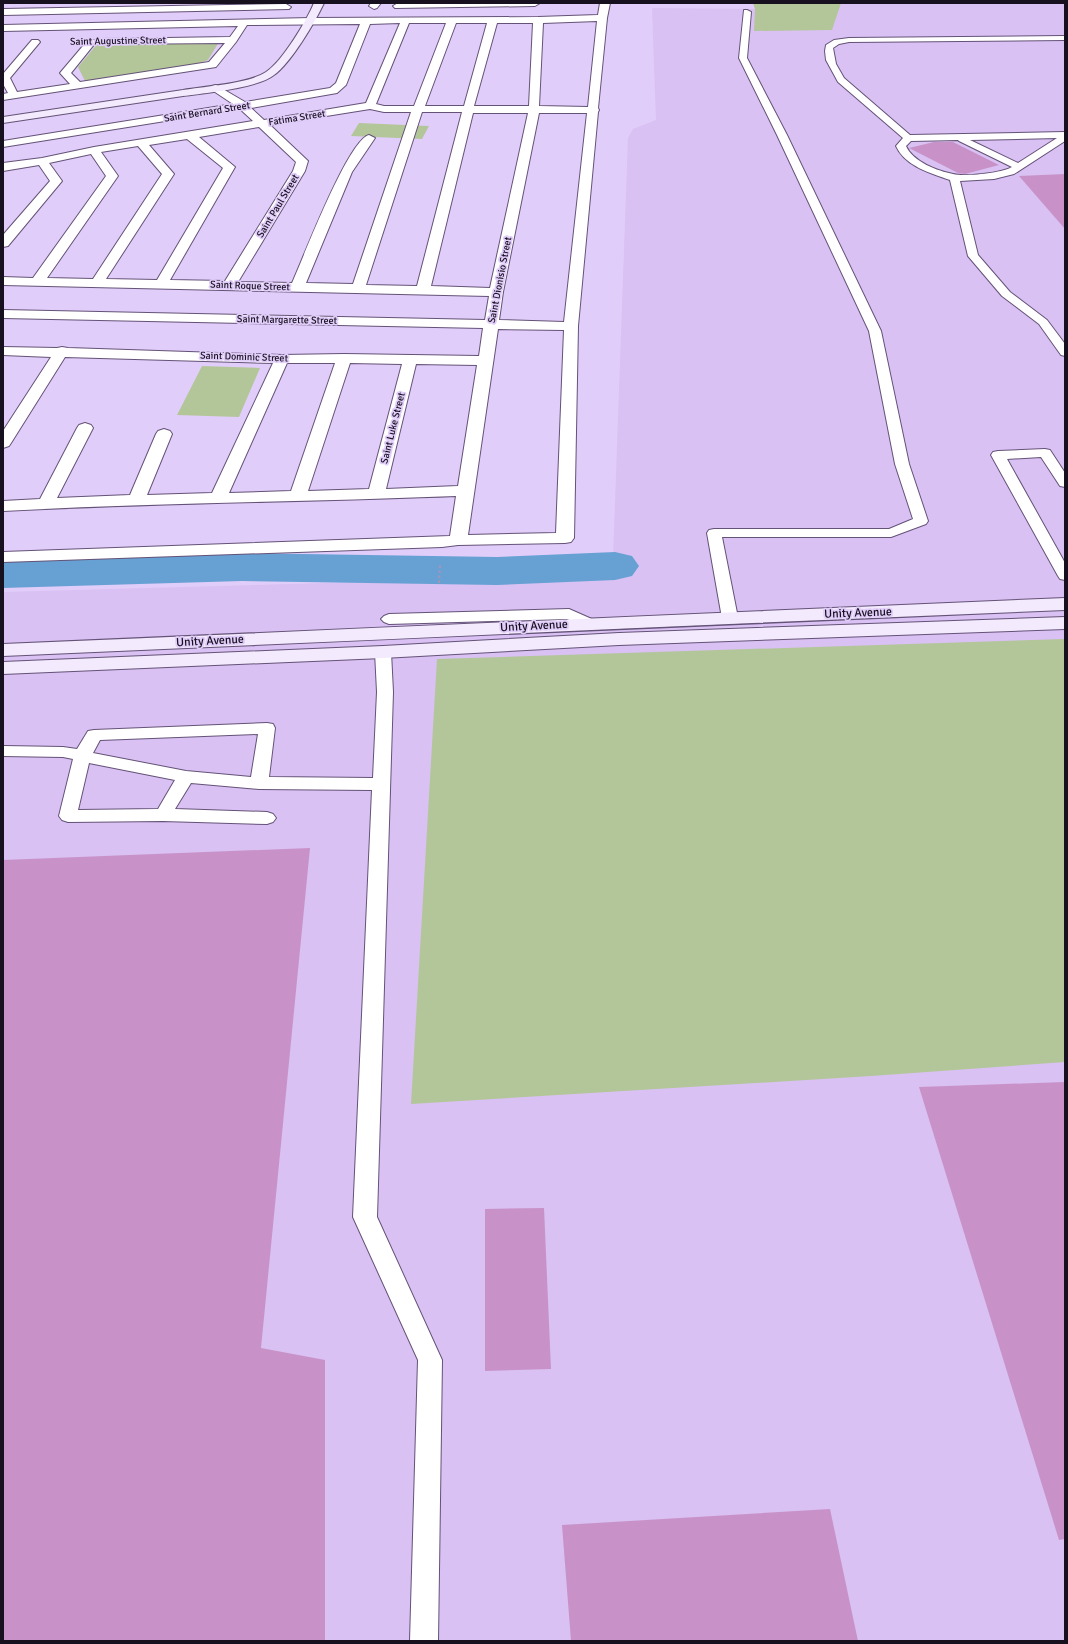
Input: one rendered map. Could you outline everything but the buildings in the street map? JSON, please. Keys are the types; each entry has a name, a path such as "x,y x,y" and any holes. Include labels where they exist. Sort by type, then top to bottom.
{"street":[{"path":"378,6 535,3"},
{"path":"3,557 442,542 458,540 565,538 571,326 594,110 602,18 605,3"},
{"path":"3,12 238,5 295,7"},
{"path":"3,120 216,88 258,80 270,74 278,67 311,21 315,5 331,6"},
{"path":"3,28 311,21 452,21 602,18"},
{"path":"423,291 468,110 493,19"},
{"path":"370,106 406,20"},
{"name":"Saint Dionisio Street","path":"458,540 496,292 534,109 538,20"},
{"name":"Saint Bernard Street","path":"3,144 322,94 339,88 366,21"},
{"path":"358,289 418,110 452,21"},
{"path":"3,96 212,65 233,40 244,23"},
{"name":"Saint Augustine Street","path":"75,42 233,40"},
{"path":"14,95 4,78 39,42 22,43"},
{"path":"77,85 65,73 91,42"},
{"name":"Saint Paul Street","path":"216,88 243,106 302,161 299,171 229,286"},
{"name":"Fatima Street","path":"3,167 42,161 94,150 191,136 370,106 384,109 418,110 594,110"},
{"path":"374,121 384,109"},
{"path":"161,284 229,167 191,136"},
{"path":"297,288 346,172 358,152 369,138"},
{"path":"97,283 168,174 141,143"},
{"path":"37,282 112,176 94,150"},
{"path":"3,243 56,181 42,161"},
{"name":"Saint Roque Street","path":"3,281 496,292"},
{"name":"Saint Margarette Street","path":"3,314 571,326"},
{"name":"Saint Dominic Street","path":"3,351 62,351 282,359 344,358 486,361"},
{"path":"3,443 62,351"},
{"path":"298,496 344,358"},
{"path":"218,498 282,359"},
{"name":"Saint Luke Street","path":"376,495 410,360"},
{"path":"46,503 85,428"},
{"path":"136,500 164,434"},
{"path":"3,506 136,500 376,495 466,491"},
{"name":"Unity Avenue","path":"3,650 386,634 589,623 1065,604"},
{"name":"Unity Avenue","path":"3,668 383,652 619,639 1065,624"}],"lane":[{"path":"730,618 714,532 891,533 921,522 902,464 875,331 782,135 743,58 747,12"},
{"path":"1065,38 849,40 837,42 829,47 828,53 836,73 841,80 908,138 1065,136"},
{"path":"908,138 901,146 902,150 910,157 927,168 954,178 994,176 1011,172 1065,136"},
{"path":"958,138 1019,166"},
{"path":"954,178 973,256 1006,294 1043,322 1065,352"},
{"path":"1065,483 1045,453 998,455 1065,576"},
{"path":"389,619 569,614 589,623"},
{"path":"383,652 385,692 365,1217 430,1360 424,1641"},
{"path":"259,783 267,728 94,735 82,756 68,816 163,815 267,818"},
{"path":"3,751 64,752 186,777 259,783 381,784"},
{"path":"163,815 186,777"}],"path":[{"path":"439,583 440,564"}],"shaded area":[{"path":"753,3 1065,3 1065,1641 3,1641 3,592 616,575 613,559 628,138 633,129 656,120 652,8 755,9"}],"green space":[{"path":"753,3 841,3 832,30 754,31 755,9"},
{"path":"219,42 208,60 197,64 85,81 78,67 98,43"},
{"path":"359,123 429,126 422,139 351,136"},
{"path":"202,366 260,368 239,417 177,415"},
{"path":"1065,639 1065,1062 871,1076 411,1104 437,659"}],"waterway":[{"path":"3,574 242,567 497,571 615,566"}]}
